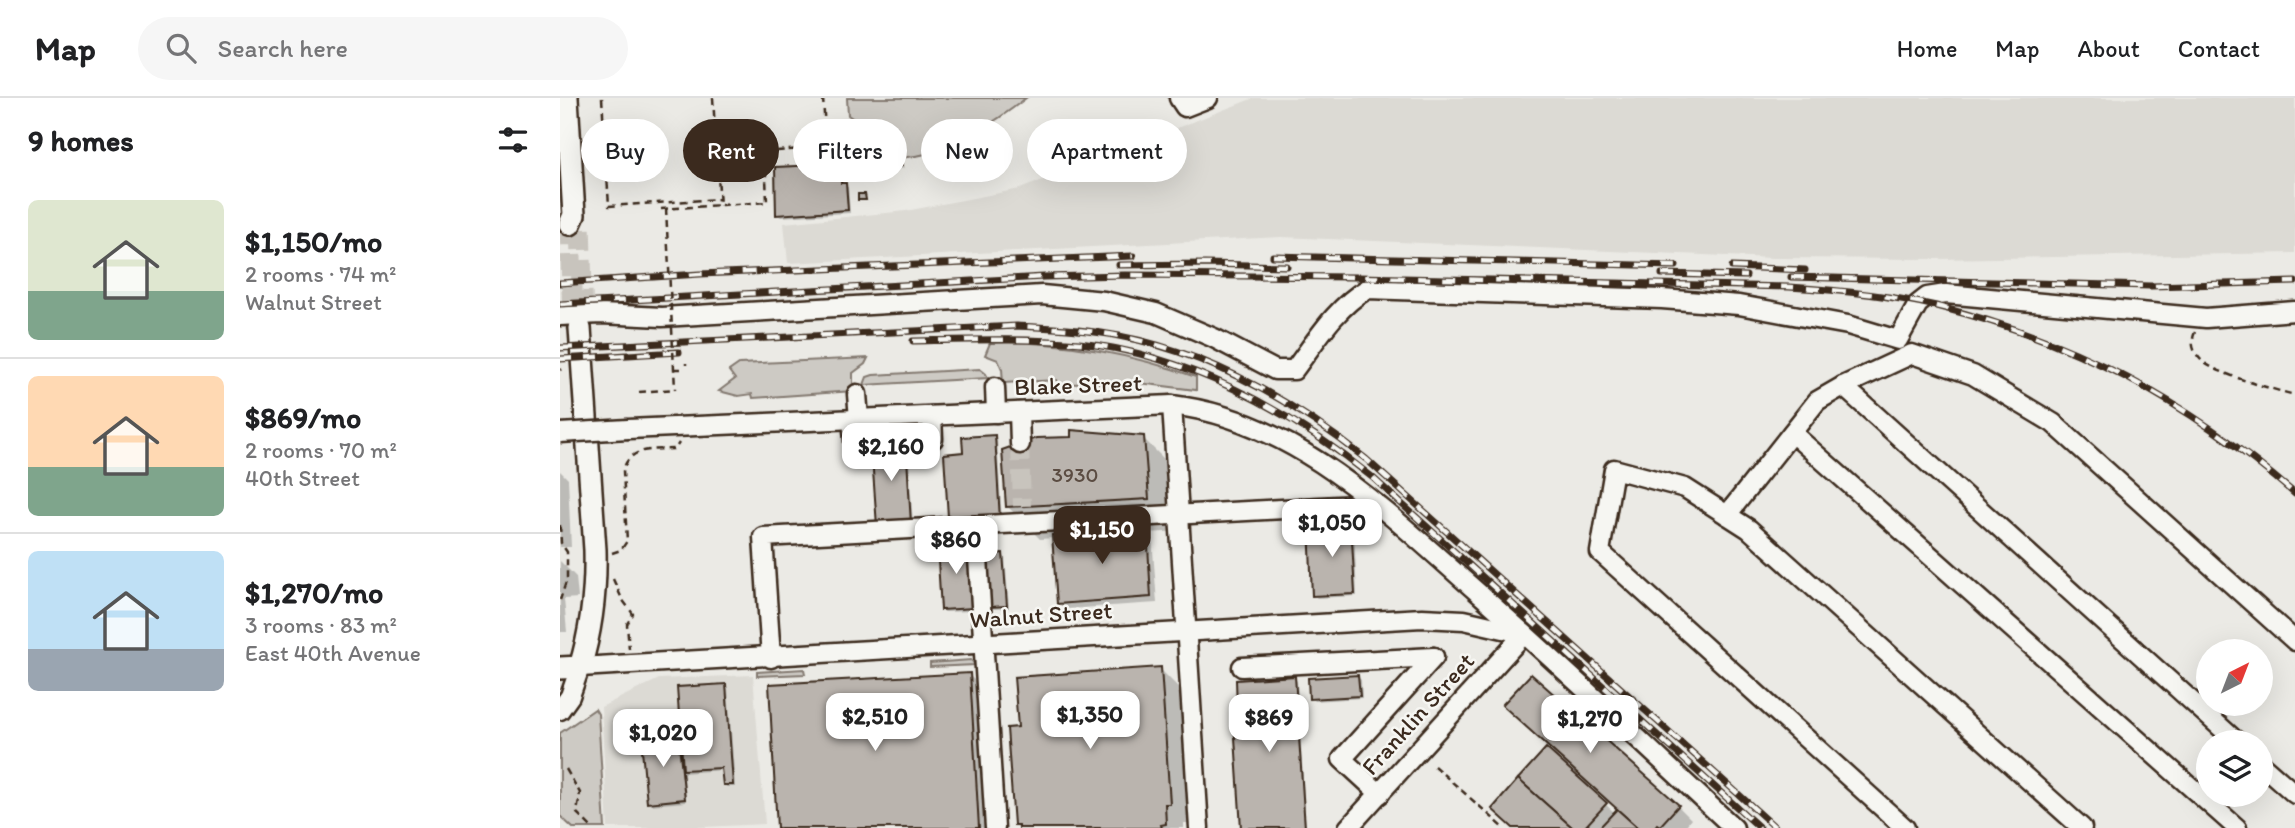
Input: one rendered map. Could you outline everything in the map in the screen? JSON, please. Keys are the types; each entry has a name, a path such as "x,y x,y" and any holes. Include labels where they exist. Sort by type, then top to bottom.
{"main road":[{"path":"565,100 575,221"},
{"path":"570,668 592,626 595,558 580,328"}],"street":[{"path":"1179,98 1185,107 1208,98"},
{"path":"560,316 601,314 662,317 1042,295 1104,301 1156,313 1214,338 1275,370 1294,370 1336,314 1351,299 1367,289 1662,299 1739,305 1848,325 1898,340 1912,354 1973,375 2053,423 2295,641"},
{"path":"1898,340 1918,304 1927,297 1946,294 2206,318 2295,311"},
{"path":"1727,515 1817,401 1912,354"},
{"path":"1843,386 2224,730"},
{"path":"995,387 996,413"},
{"path":"854,441 858,394"},
{"path":"1172,405 1199,828"},
{"name":"Blake Street","path":"560,433 1172,405 1219,414 1272,434 1311,456 1376,504 1524,634 1734,828"},
{"path":"1019,412 1020,444"},
{"path":"932,416 933,439"},
{"path":"1792,433 2237,828"},
{"path":"1905,828 1600,552 1614,469 1685,488 1749,529 2082,828"},
{"path":"771,658 763,537 976,526 1022,514 1179,514 1376,504"},
{"path":"976,526 995,828"},
{"name":"Walnut Street","path":"570,668 1422,618 1464,620 1524,634"},
{"name":"Franklin Street","path":"1348,828 1524,634"},
{"path":"1242,667 1434,657 1342,759 1380,794"},
{"path":"560,710 570,696 570,668"},
{"path":"2273,775 2295,794"}],"path":[{"path":"602,98 608,206 661,205 720,199"},
{"path":"713,98 720,206"},
{"path":"823,98 824,119"},
{"path":"661,205 666,208 767,202 765,152 793,150"},
{"path":"639,392 675,389 666,208"},
{"path":"2206,318 2192,339 2193,349 2204,362 2260,386 2295,395"},
{"path":"674,369 686,366"},
{"path":"609,554 621,550 627,541 624,471 627,460 635,453 674,449 680,443"},
{"path":"560,526 561,543 567,552 568,579 560,600"},
{"path":"629,643 627,624 633,614"},
{"path":"1434,766 1504,828"},
{"path":"566,769 580,793 577,813 592,828"}],"shaded area":[{"path":"847,98 1026,98 997,119 921,119 921,154 907,156 907,119 853,119 848,115"},
{"path":"1254,98 2295,98 2295,253 1936,259 1773,258 1281,237 788,263 784,223 906,211 1020,189 1038,182 1187,182 1187,124"},
{"path":"990,343 1069,346 1120,355 1196,377 1196,390 1139,383 1059,384 1057,380 1003,383 998,360 985,355"},
{"path":"868,358 865,364 853,373 853,391 753,398 752,394 738,396 719,391 735,379 729,371 739,364"},
{"path":"980,369 988,378 864,385 867,377 873,375"},
{"path":"971,660 975,665 930,667 930,663"},
{"path":"804,669 805,674 757,676 757,672"},
{"path":"753,675 765,824 608,828 601,707 659,679"},
{"path":"595,709 598,714 605,828 573,828 560,816 560,733"}],"building":[{"path":"793,166 793,182 846,183 848,210 776,215 775,182 779,182 779,167"},
{"path":"858,194 865,194 866,200 858,200"},
{"path":"1071,430 1144,436 1149,499 1006,507 1002,450 1036,438 1071,437"},
{"path":"995,435 1000,520 966,522 965,516 948,517 944,454 963,452 962,437"},
{"path":"906,441 911,524 877,526 871,443"},
{"path":"1351,522 1355,594 1312,596 1309,524"},
{"path":"1147,529 1151,597 1057,604 1052,535"},
{"path":"970,542 974,608 941,610 937,544"},
{"path":"1003,553 1007,606 989,607 986,554"},
{"path":"1161,667 1170,804 1165,804 1166,824 1161,825 1162,828 1019,828 1019,825 1014,825 1007,728 1018,727 1014,677"},
{"path":"970,673 979,828 777,828 769,684"},
{"path":"1531,674 1679,805 1660,826 1657,824 1654,828 1638,828 1502,705"},
{"path":"1358,675 1360,696 1309,699 1308,678"},
{"path":"1295,676 1305,828 1241,828 1233,707 1237,707 1236,680"},
{"path":"726,684 733,785 723,785 721,768 683,770 677,687"},
{"path":"678,735 685,799 647,803 641,739"},
{"path":"1546,748 1607,803 1584,828 1573,828 1518,779"},
{"path":"1518,779 1573,828 1513,828 1492,809"},
{"path":"1617,809 1638,828 1599,828"}],"tunnel":[{"path":"570,224 573,322 580,328 583,322 580,223"},
{"path":"1020,444 1022,506"}],"railway":[{"path":"560,283 700,274 1133,256"},
{"path":"1273,256 1676,266"},
{"path":"1119,265 1287,266"},
{"path":"1732,267 1805,270"},
{"path":"1662,274 1746,276"},
{"path":"560,304 1044,277 1125,275 1358,277 1789,287 1845,291 1936,306 1987,320 2082,356 2127,378 2213,430 2295,494"},
{"path":"1791,277 2151,286 2295,282"},
{"path":"560,348 1017,326 1106,334 1186,354 1250,382 1310,418 1366,459 1776,828"},
{"path":"913,341 1037,340 1119,349 1197,373 1271,408 1340,452 1372,477 1760,828"},
{"path":"560,359 679,352"}]}
